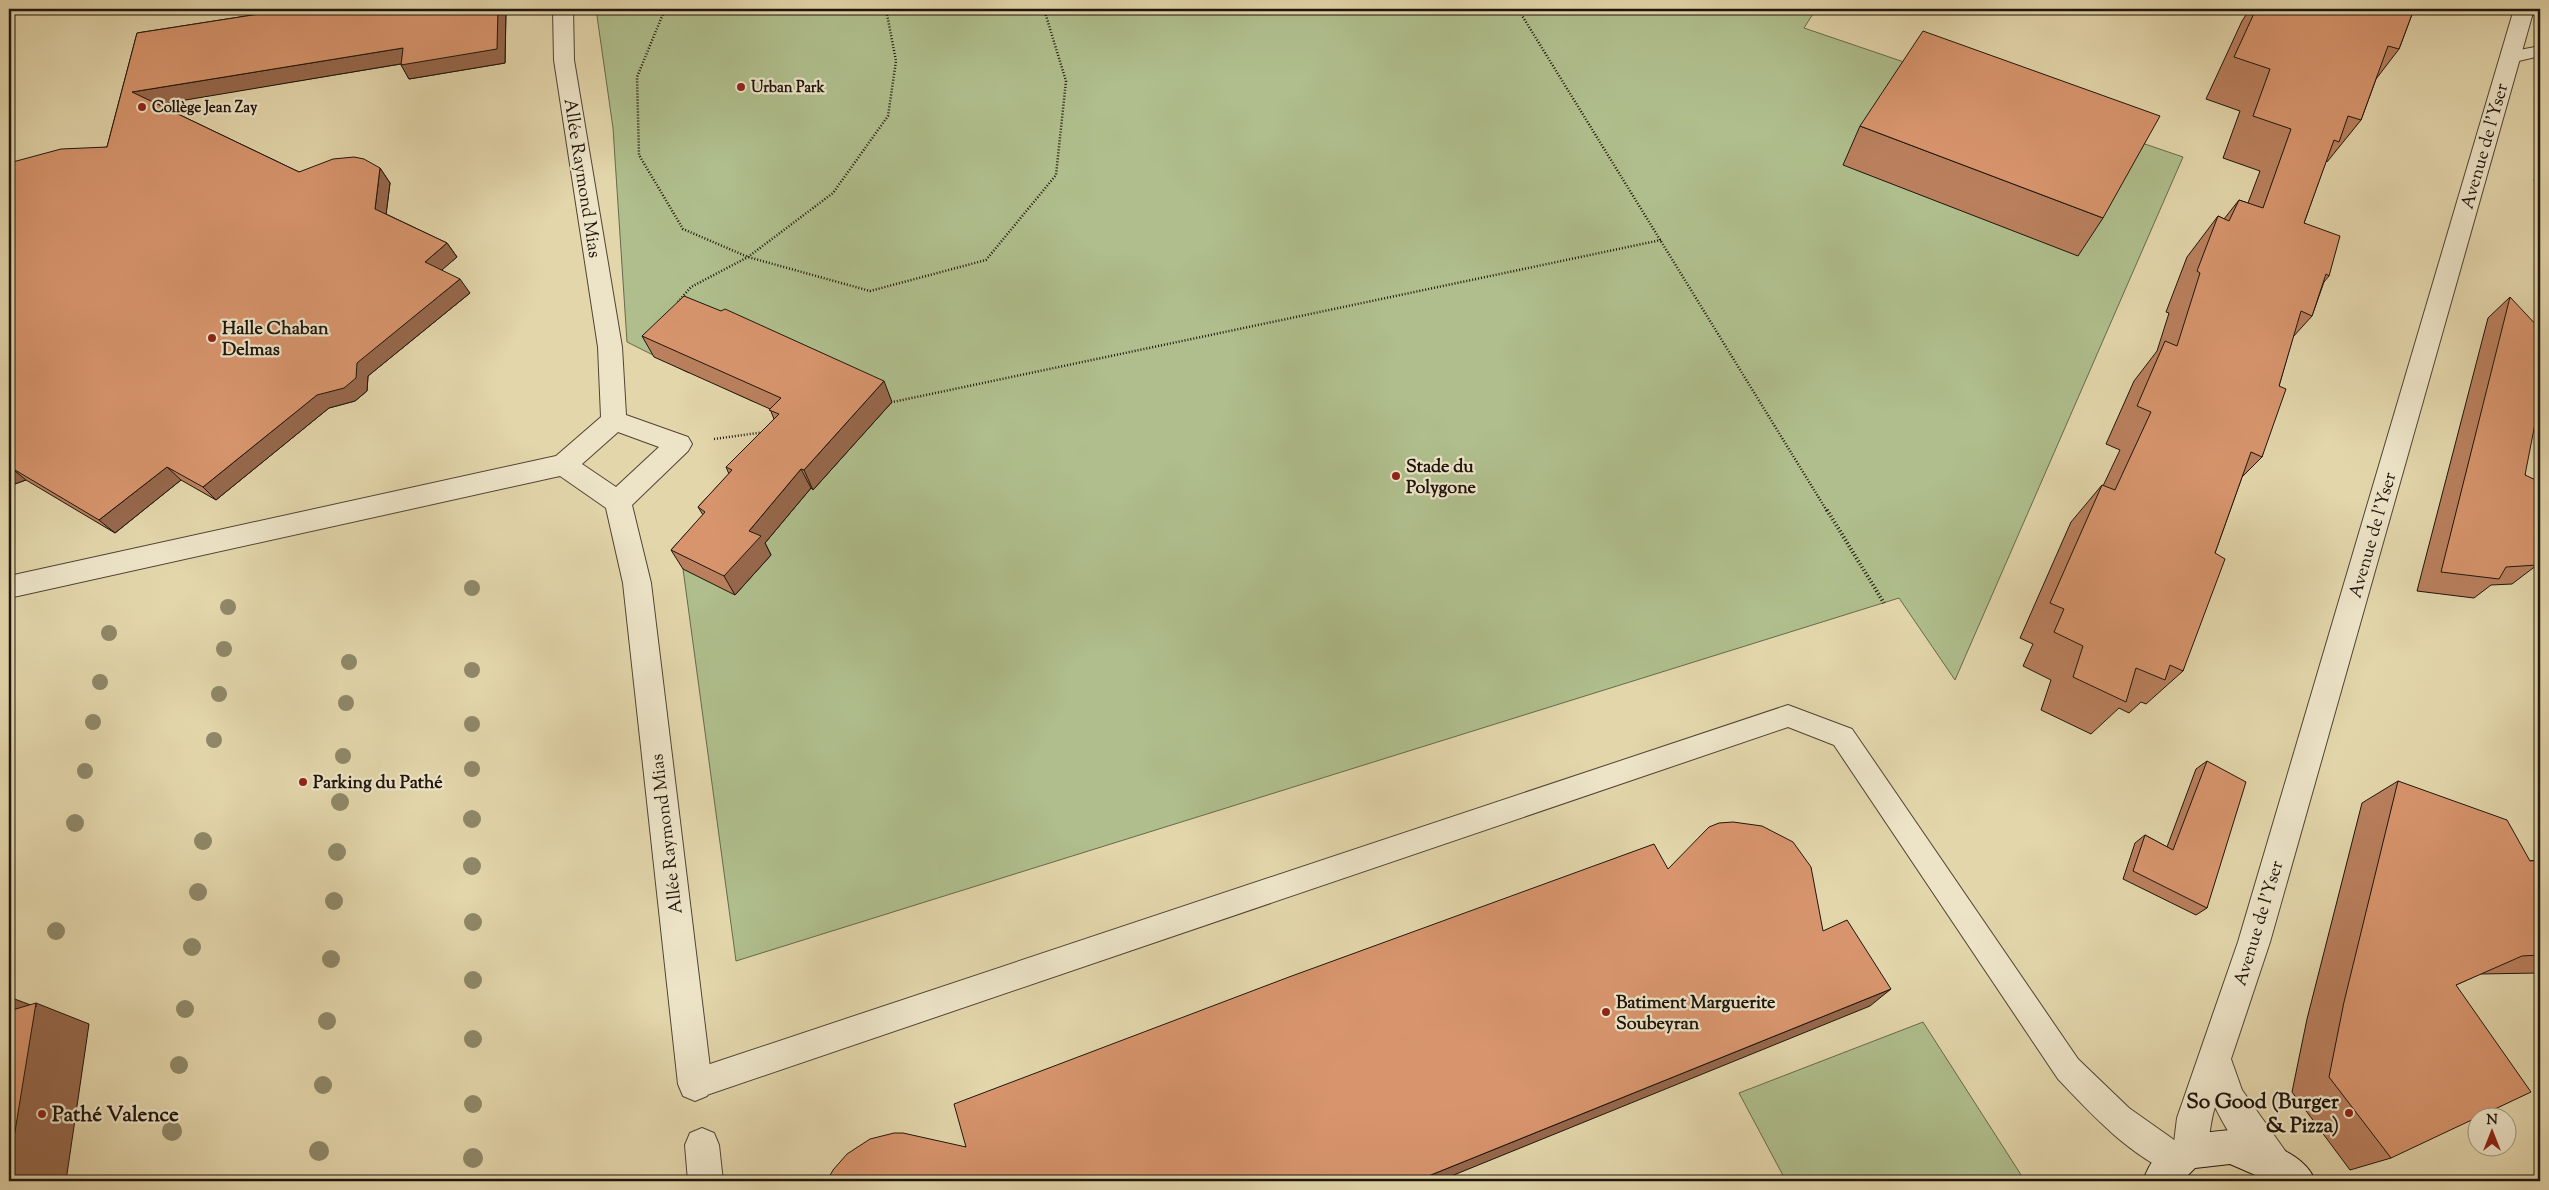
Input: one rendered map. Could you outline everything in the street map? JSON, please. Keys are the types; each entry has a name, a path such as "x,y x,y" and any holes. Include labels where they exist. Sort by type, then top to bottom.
{"street":[{"name":"Allée Raymond Mias","path":"563,9 564,60 610,346 614,421"},
{"name":"Avenue de l'Yser","path":"2176,1164 2194,1118 2254,942 2524,9"},
{"path":"9,587 564,465 614,421 679,444 618,502 564,465"},
{"name":"Allée Raymond Mias","path":"618,502 638,583 695,1084"},
{"path":"2214,1059 2219,1078 2230,1103 2286,1173"},
{"path":"702,1144 706,1181"},
{"path":"2176,1164 2230,1147 2286,1173"}],"lane":[{"path":"2510,57 2540,51"},
{"path":"695,1084 1788,716 1843,737 2068,1069 2107,1110 2176,1164"}],"path":[{"path":"665,9 637,77 639,155 684,229 748,257 870,291 986,260 1056,176 1066,81 1044,9"},
{"path":"673,307 691,288 748,257 833,193 888,116 896,61 886,9"},
{"path":"1518,9 1884,602"},
{"path":"882,404 1661,240"},
{"path":"679,444 770,431"}],"green space":[{"name":"Stade du Polygone","path":"596,9 1816,9 1804,28 2183,157 1955,680 1899,598 736,961 683,569 795,413 752,401 724,388 729,383 695,367 689,373 627,342 613,128"},
{"path":"1923,1022 2025,1181 1786,1181 1739,1093"}],"building":[{"name":"Halle Chaban Delmas","path":"291,9 498,9 497,49 401,65 403,48 132,92 299,172 333,159 354,157 364,159 380,168 375,209 447,243 425,262 460,279 357,363 356,378 344,388 317,395 203,487 167,467 99,520 9,467 9,163 61,149 107,147 137,33"},
{"path":"2256,9 2414,9 2399,49 2388,46 2361,120 2348,116 2339,142 2334,140 2304,223 2340,236 2329,276 2326,274 2312,316 2301,311 2279,386 2286,389 2262,457 2251,452 2215,553 2225,559 2183,671 2170,665 2165,680 2136,668 2126,702 2073,677 2083,646 2054,632 2064,609 2050,603 2102,485 2115,490 2151,412 2137,406 2165,341 2177,346 2200,273 2197,271 2218,216 2229,221 2239,200 2263,208 2291,129 2253,116 2270,69 2234,57"},
{"path":"1923,31 2160,116 2103,218 1860,126"},
{"path":"684,296 721,311 725,309 884,381 804,470 801,469 749,531 761,536 724,576 671,550 705,512 698,507 732,470 726,467 779,414 769,410 781,398 642,336"},
{"path":"2510,297 2540,329 2540,398 2525,475 2540,482 2540,552 2537,565 2506,567 2499,579 2441,572"},
{"path":"2207,761 2246,782 2207,908 2133,871 2145,835 2173,850"},
{"path":"2398,781 2507,820 2530,861 2540,860 2540,955 2522,956 2456,985 2531,1092 2497,1108 2466,1108 2466,1123 2391,1158 2329,1077 2344,1002"},
{"name":"Batiment Marguerite Soubeyran","path":"1733,822 1762,826 1793,842 1811,867 1823,931 1847,920 1891,989 1416,1181 827,1181 833,1170 847,1154 870,1139 894,1133 903,1133 966,1147 954,1104 1289,977 1654,844 1668,869 1709,827 1719,823"},
{"path":"9,998 12,998 9,1011"},
{"path":"36,1003 9,1168 9,1011"}],"place":[{"name":"Urban Park","path":"741,87"},
{"name":"Collège Jean Zay","path":"142,107"},
{"name":"Halle Chaban Delmas","path":"212,338"},
{"name":"Stade du Polygone","path":"1396,476"},
{"name":"Parking du Pathé","path":"303,782"},
{"name":"Batiment Marguerite Soubeyran","path":"1606,1012"},
{"name":"So Good (Burger & Pizza)","path":"2349,1113"},
{"name":"Pathé Valence","path":"42,1114"}]}
